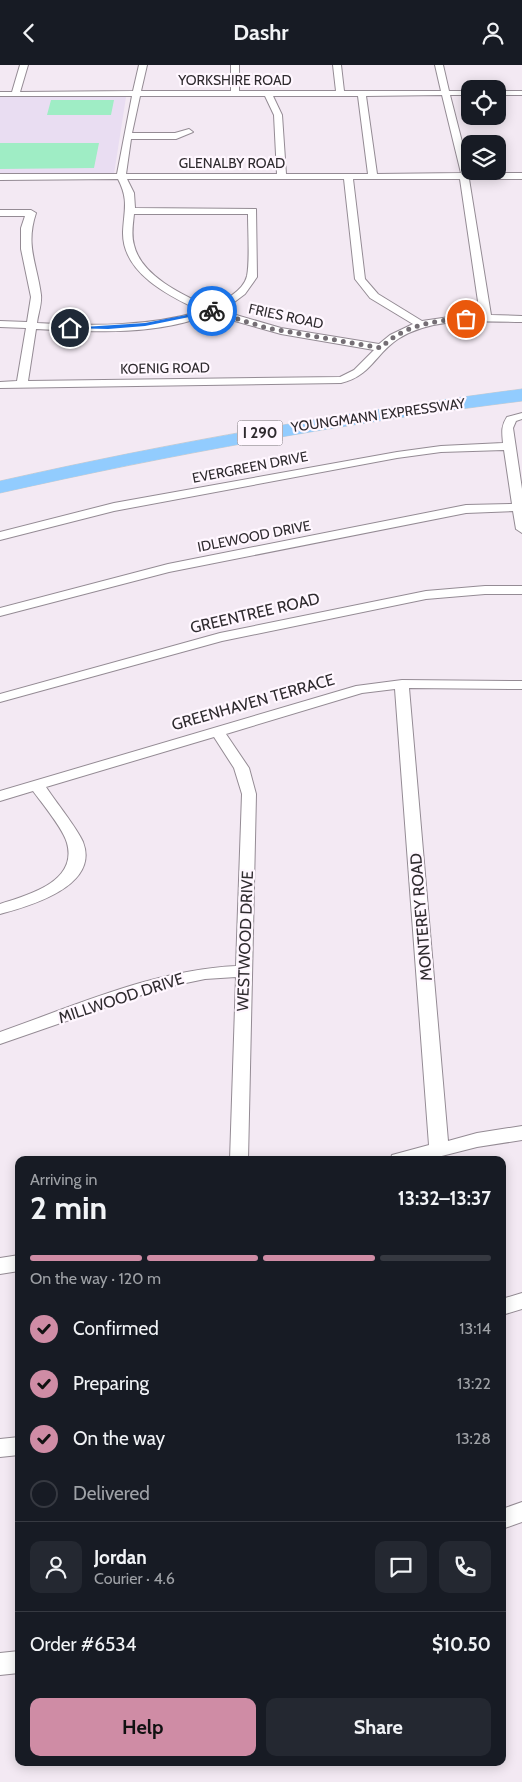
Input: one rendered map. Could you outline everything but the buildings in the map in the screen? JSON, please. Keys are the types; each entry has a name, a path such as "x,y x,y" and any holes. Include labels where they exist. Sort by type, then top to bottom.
{"highway":[{"name":"YOUNGMANN EXPRESSWAY","path":"0,471 89,451 255,419 443,389 522,381"},
{"name":"YOUNGMANN EXPRESSWAY","path":"0,487 108,462 270,431 453,403 522,395"}],"street":[{"path":"15,94 24,65"},
{"path":"121,177 143,65"},
{"path":"235,65 235,94"},
{"path":"337,65 340,93"},
{"path":"439,65 461,159"},
{"path":"268,93 270,102 278,115 282,177"},
{"path":"362,93 373,177"},
{"name":"YORKSHIRE ROAD","path":"0,94 461,93"},
{"path":"506,93 522,93"},
{"path":"129,136 176,136 189,132"},
{"name":"GLENALBY ROAD","path":"0,177 461,176"},
{"name":"GLENALBY ROAD","path":"506,176 522,176"},
{"name":"FRIES ROAD","path":"121,177 130,193 127,231 129,246 142,269 166,289 210,310 267,328 381,348"},
{"path":"348,177 360,279 374,296 421,325"},
{"path":"466,180 486,319"},
{"path":"0,324 70,328 127,327 180,319 210,310 238,296 250,284 252,277 252,211 129,211"},
{"path":"0,213 31,213 25,239 36,297 22,384"},
{"name":"KOENIG ROAD","path":"0,385 331,381 349,378 361,373 381,348 394,337 421,325 454,319 522,319"},
{"path":"522,416 508,423 508,446 522,529"},
{"name":"EVERGREEN DRIVE","path":"0,536 114,507 397,455 451,448 508,446"},
{"name":"IDLEWOOD DRIVE","path":"0,612 168,568 466,509 518,507"},
{"name":"GREENTREE ROAD","path":"0,698 220,637 296,621 426,595 522,590"},
{"name":"GREENHAVEN TERRACE","path":"0,796 342,694 402,684 522,685"},
{"name":"MONTEREY ROAD","path":"402,684 439,1149"},
{"name":"WESTWOOD DRIVE","path":"216,731 235,754 243,769 250,794 239,1156"},
{"path":"0,909 47,893 59,886 73,871 77,861 78,851 75,842 36,785"},
{"name":"MILLWOOD DRIVE","path":"0,1038 159,983 205,973 244,971"},
{"path":"413,1156 522,1133"},
{"path":"0,1266 15,1264"},
{"path":"506,1306 522,1301"},
{"path":"0,1448 15,1446"},
{"path":"506,1518 522,1512"},
{"path":"0,1663 15,1662"}],"shaded area":[{"path":"0,97 126,97 114,174 0,174"}],"green space":[{"path":"51,100 114,100 111,115 47,115"},
{"path":"0,143 99,143 94,168 0,169"}],"way so far":[{"path":"212,311 245,323 267,328 381,348 394,337 411,328 438,321 466,319"}],"route":[{"path":"70,328 108,328 145,325 212,311"}]}
